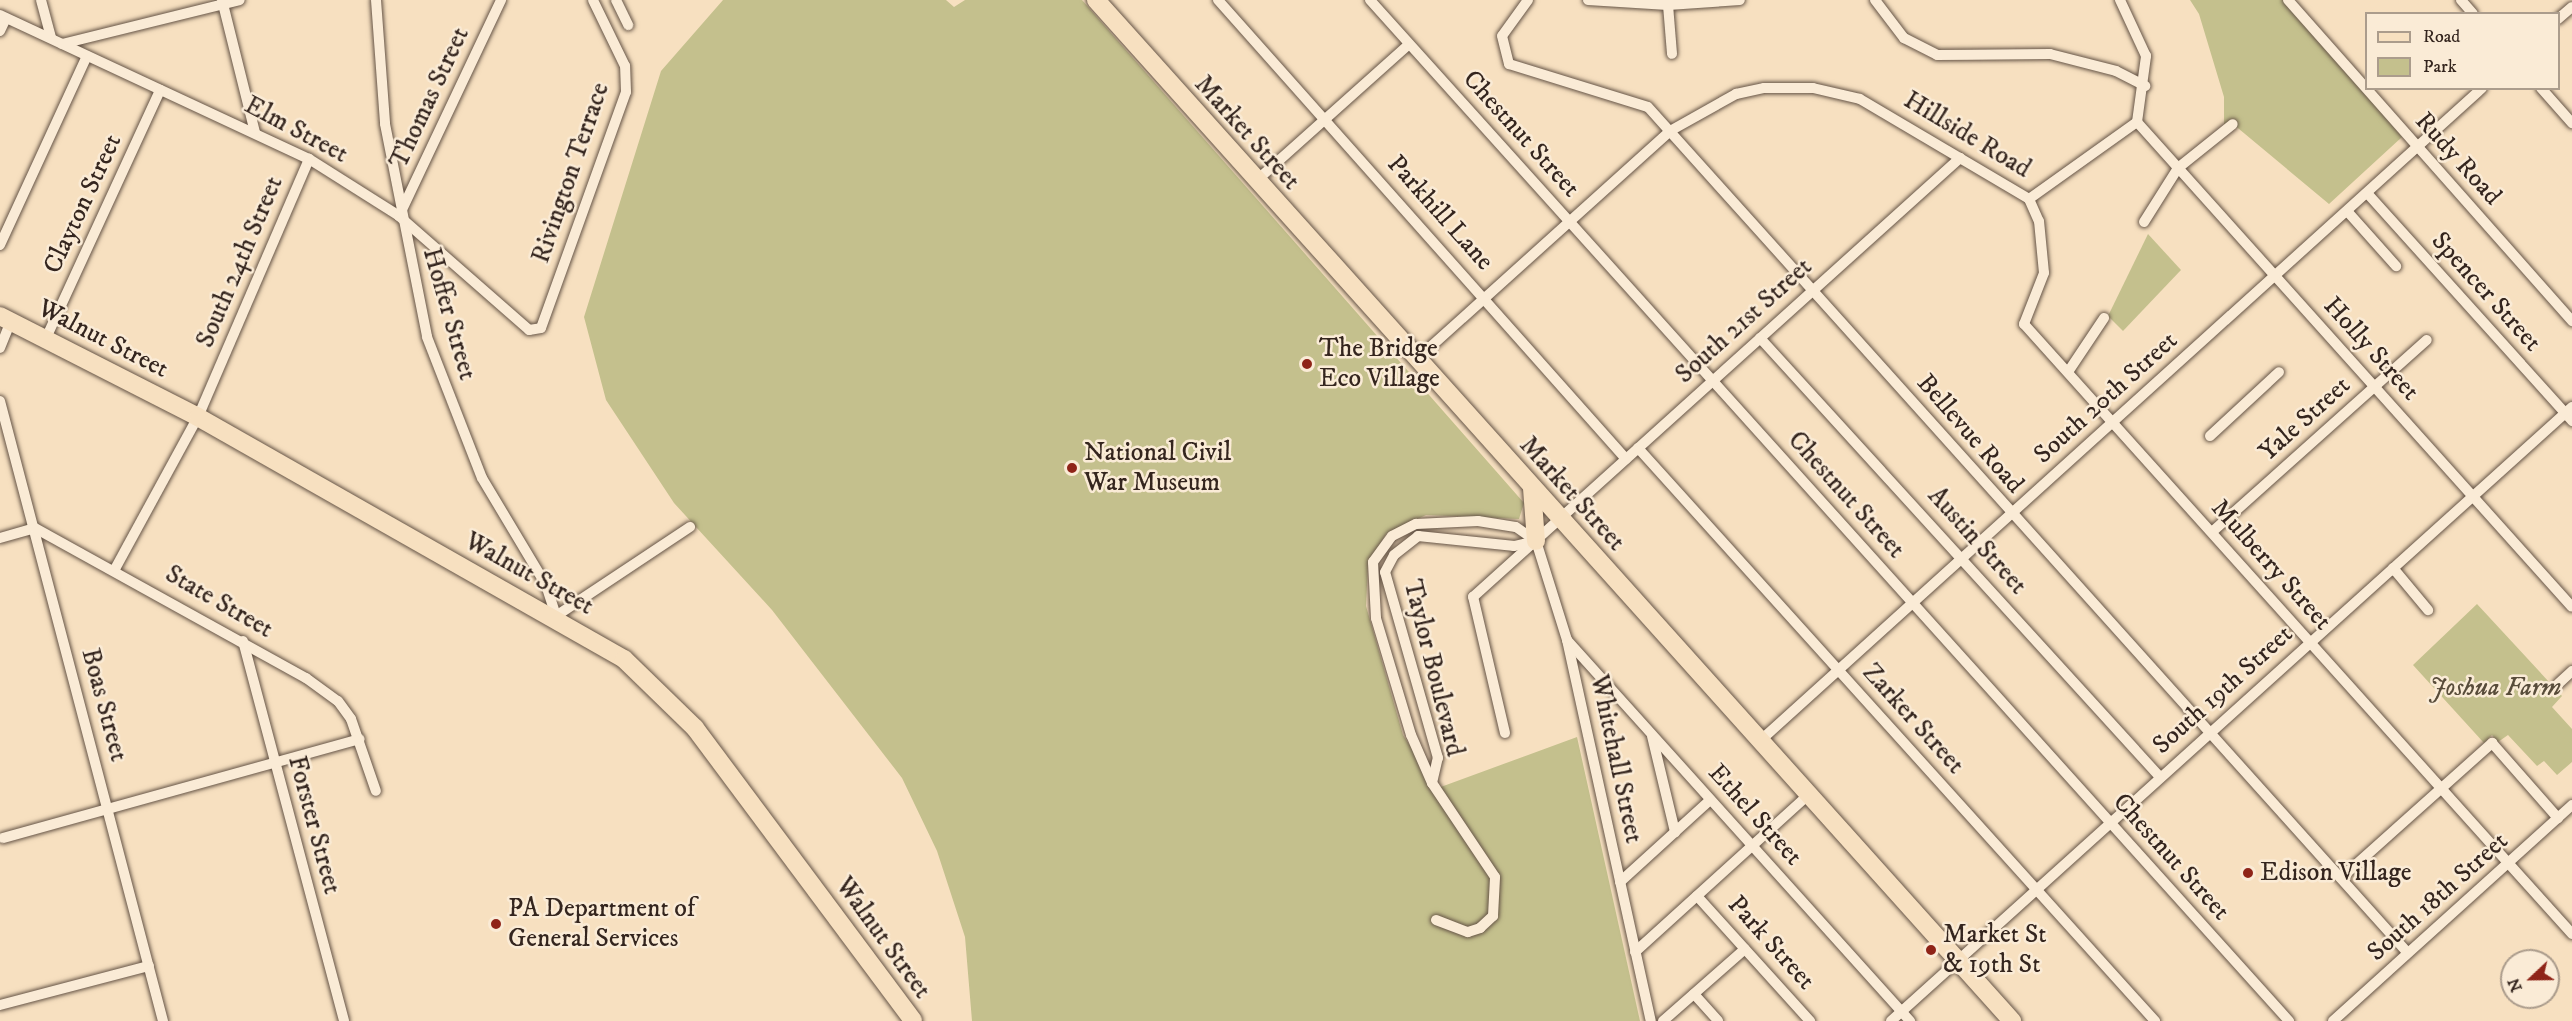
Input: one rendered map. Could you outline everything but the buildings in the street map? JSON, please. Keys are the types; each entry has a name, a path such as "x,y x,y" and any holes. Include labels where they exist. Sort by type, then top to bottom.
{"main road":[{"name":"Market Street","path":"1096,0 2012,1021"},
{"name":"Walnut Street","path":"6,318 47,336 198,417 556,616 624,658 694,728 913,1021"},
{"path":"1532,488 1536,541"}],"street":[{"path":"41,0 51,38"},
{"path":"62,44 223,2 240,0"},
{"name":"Hoffer Street","path":"376,0 385,124 399,216 427,337 453,409 482,478 546,585 556,616"},
{"name":"Thomas Street","path":"399,216 501,0"},
{"name":"Rivington Terrace","path":"541,328 626,92 626,66 594,0"},
{"path":"616,0 628,25"},
{"name":"Parkhill Lane","path":"1218,0 1485,297 1626,459"},
{"name":"Chestnut Street","path":"1370,0 2289,1021"},
{"name":"Bellevue Road","path":"1528,0 1502,36 1509,64 1648,107 2208,735 2408,953"},
{"path":"1588,0 1668,5 1740,0"},
{"path":"1875,0 1904,38 1937,55 2050,54 2116,71 2145,86"},
{"path":"2120,0 2146,56 2145,86 2137,122"},
{"name":"Rudy Road","path":"2288,0 2365,88"},
{"path":"2461,0 2471,12"},
{"path":"223,2 255,132"},
{"path":"1668,5 1672,54"},
{"path":"2560,18 2572,7"},
{"path":"0,31 3,17"},
{"name":"Elm Street","path":"3,17 309,159 399,216 520,326 541,328"},
{"path":"1256,181 1409,44"},
{"path":"0,245 87,56"},
{"name":"Hillside Road","path":"1417,359 1568,220 1670,131 1736,94 1764,88 1813,88 1860,99 2029,199 2137,122"},
{"name":"Clayton Street","path":"47,336 160,90"},
{"name":"Rudy Road","path":"2367,90 2572,321"},
{"name":"South 20th Street","path":"1761,740 2480,90"},
{"path":"2543,90 2572,123"},
{"name":"Holly Street","path":"2137,122 2572,606"},
{"path":"2145,222 2178,168 2233,123"},
{"name":"South 21st Street","path":"1560,519 1960,158"},
{"name":"South 24th Street","path":"115,568 198,417 309,159"},
{"name":"Spencer Street","path":"2367,193 2570,413"},
{"name":"Mulberry Street","path":"2029,199 2039,221 2044,273 2024,324 2572,934"},
{"path":"2347,210 2396,266"},
{"path":"0,348 6,318"},
{"path":"2068,372 2104,318"},
{"name":"Austin Street","path":"1760,338 1963,558 2160,777"},
{"name":"Yale Street","path":"2212,532 2427,340"},
{"path":"2210,436 2279,372"},
{"name":"Boas Street","path":"1,407 35,528 163,1021"},
{"name":"South 19th Street","path":"1891,1021 2473,496 2570,413"},
{"name":"Zarker Street","path":"1638,448 2155,1021"},
{"path":"1505,733 1473,597 1560,519"},
{"name":"Taylor Boulevard","path":"1436,920 1468,932 1480,928 1493,916 1498,896 1482,852 1432,783 1383,645 1372,593 1373,562 1392,536 1416,524 1478,520 1516,527 1536,541"},
{"path":"556,616 690,527"},
{"path":"0,538 35,528"},
{"name":"State Street","path":"35,528 115,568 243,641 338,701 360,739 376,791"},
{"name":"Taylor Boulevard","path":"1432,783 1438,758 1385,572 1394,555 1418,536 1514,546 1536,541"},
{"name":"Whitehall Street","path":"1536,541 1567,640 1651,1021"},
{"path":"2393,568 2428,610"},
{"name":"Ethel Street","path":"1567,640 1910,1021"},
{"name":"Forster Street","path":"243,641 344,1021"},
{"path":"2558,684 2572,671"},
{"path":"1651,734 1675,832"},
{"path":"3,838 360,739"},
{"path":"2341,878 2492,743 2558,818"},
{"path":"1635,952 1809,794"},
{"path":"1620,882 1710,800"},
{"name":"South 18th Street","path":"2333,1021 2572,806"},
{"name":"Park Street","path":"1697,896 1810,1021"},
{"path":"1663,1021 1745,949"},
{"path":"0,1005 148,966"},
{"path":"1694,994 1718,1021"}],"green space":[{"path":"723,0 946,0 954,7 965,0 1082,0 1524,503 1519,519 1426,515 1386,534 1368,564 1366,606 1403,735 1438,788 1577,737 1640,1021 972,1021 965,937 937,851 902,778 772,610 674,503 606,400 584,317 661,71"},
{"path":"2190,0 2286,0 2402,137 2329,204 2233,124 2224,131 2224,97 2199,14"},
{"path":"2148,234 2181,270 2123,331 2108,316"},
{"name":"Joshua Farm","path":"2477,604 2562,696 2552,707 2572,729 2572,762 2557,775 2544,761 2537,766 2508,735 2498,742 2492,735 2484,743 2413,665"}],"place":[{"name":"The Bridge Eco Village","path":"1307,364"},
{"name":"National Civil War Museum","path":"1072,468"},
{"name":"Edison Village","path":"2248,873"},
{"name":"PA Department of General Services","path":"496,924"},
{"name":"Market St & 19th St","path":"1931,950"}]}
